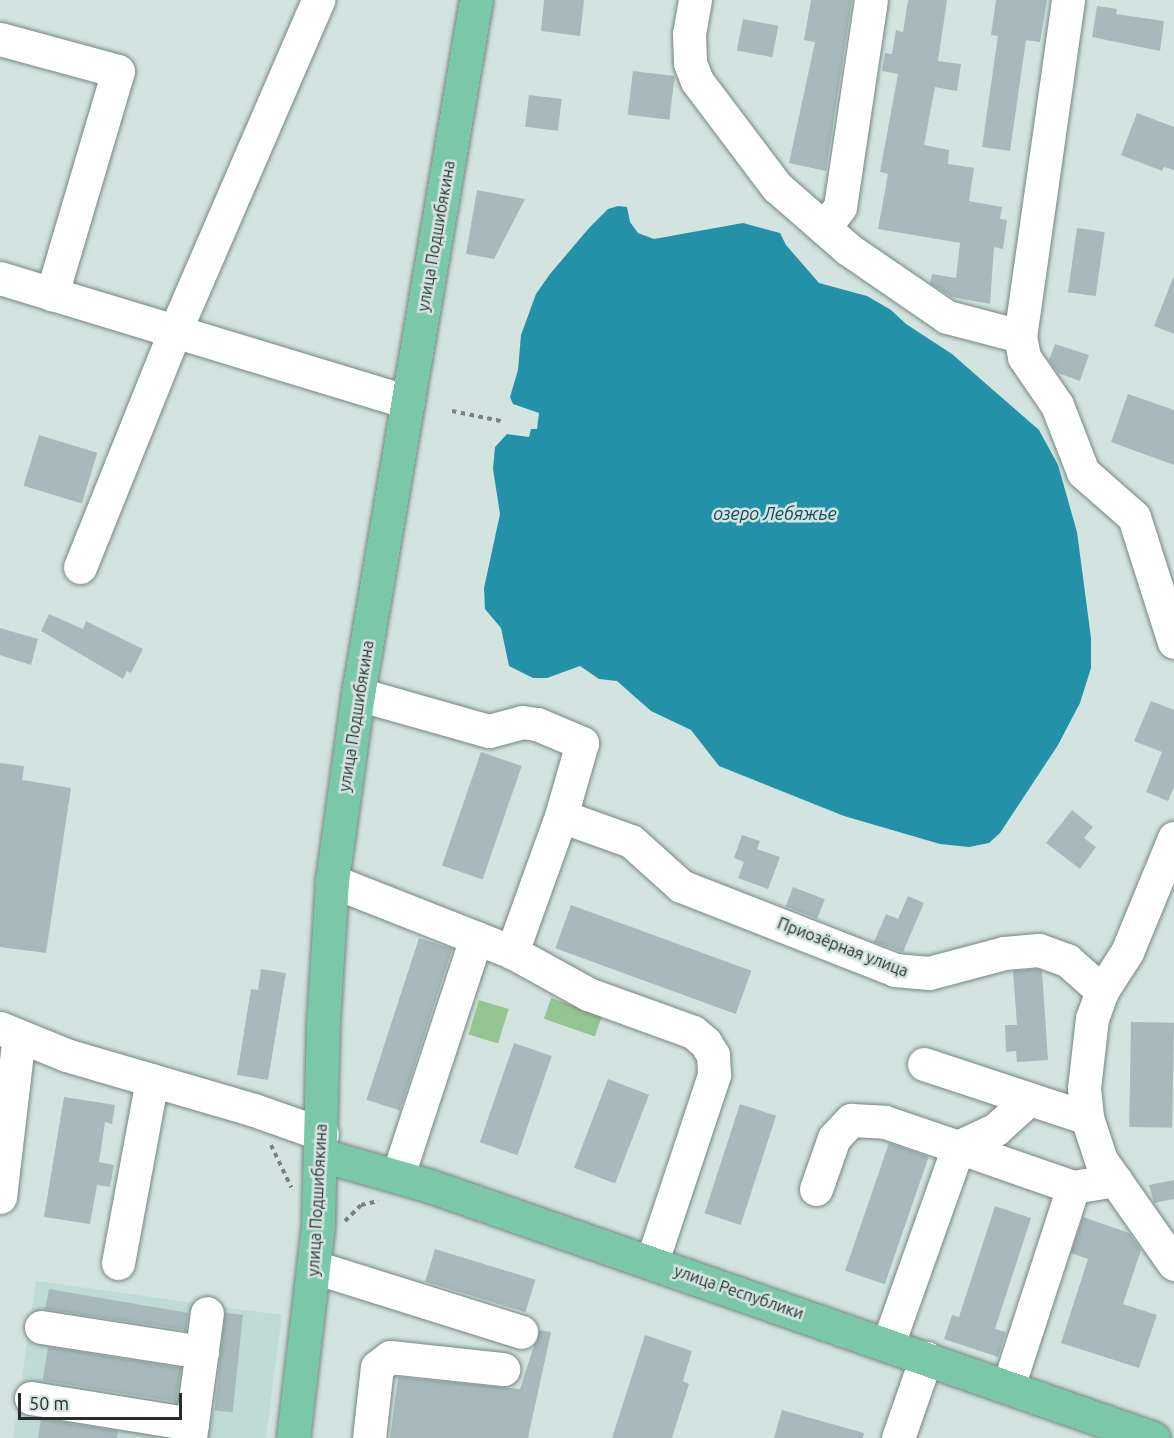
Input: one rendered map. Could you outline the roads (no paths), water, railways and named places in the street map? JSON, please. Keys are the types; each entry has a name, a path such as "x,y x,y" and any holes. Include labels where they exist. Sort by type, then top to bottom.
{"main road":[{"name":"улица Подшибякина","path":"299,1437 314,1267 321,1144 323,1023 332,881 358,694 476,0"},
{"name":"улица Республики","path":"321,1144 398,1175 888,1344 1135,1435"}],"street":[{"path":"80,567 175,331 318,0"},
{"path":"695,0 689,33 690,63 697,81 777,187 848,249 947,317 1020,336"},
{"path":"824,228 840,207 871,0"},
{"path":"1068,0 1020,336 1030,370 1057,405 1083,472 1134,517 1174,642"},
{"path":"0,39 118,71 52,294"},
{"path":"0,278 408,402"},
{"path":"358,694 489,731 522,722 578,739 582,752 512,952"},
{"name":"Приозёрная улица","path":"561,816 631,841 681,886 906,974 929,973 1004,953 1039,950 1067,960 1102,991"},
{"path":"1174,838 1127,952 1102,991 1092,1018 1085,1062 1087,1118 1101,1160 1174,1264"},
{"path":"332,881 512,952 588,994 693,1032 713,1055 714,1075 652,1262"},
{"path":"398,1175 476,938"},
{"path":"0,1197 10,1032 66,1055 152,1080 321,1144"},
{"path":"924,1064 1087,1118"},
{"path":"118,1263 152,1080"},
{"path":"888,1344 958,1147 996,1129 1028,1100"},
{"path":"816,1189 834,1138 851,1120 885,1122 1073,1187 1115,1180"},
{"path":"1008,1387 1073,1187"},
{"path":"314,1267 521,1332"},
{"path":"31,1398 191,1431 207,1313"},
{"path":"41,1327 202,1352"},
{"path":"369,1438 378,1367 390,1357 503,1369"},
{"path":"898,1438 926,1358"}],"water":[{"name":"озеро Лебяжье","path":"618,206 627,207 630,222 638,233 654,239 743,223 780,233 786,245 819,283 867,296 891,310 906,324 952,354 1039,430 1058,465 1077,532 1091,638 1091,668 1080,703 1058,745 1000,833 989,843 969,847 940,844 844,816 719,766 691,730 651,711 617,681 599,679 580,666 547,678 533,678 509,666 501,628 485,609 484,588 500,514 493,469 495,447 507,434 529,437 531,429 537,429 539,413 513,404 510,397 518,370 521,335 536,294 550,274 608,209"}]}
